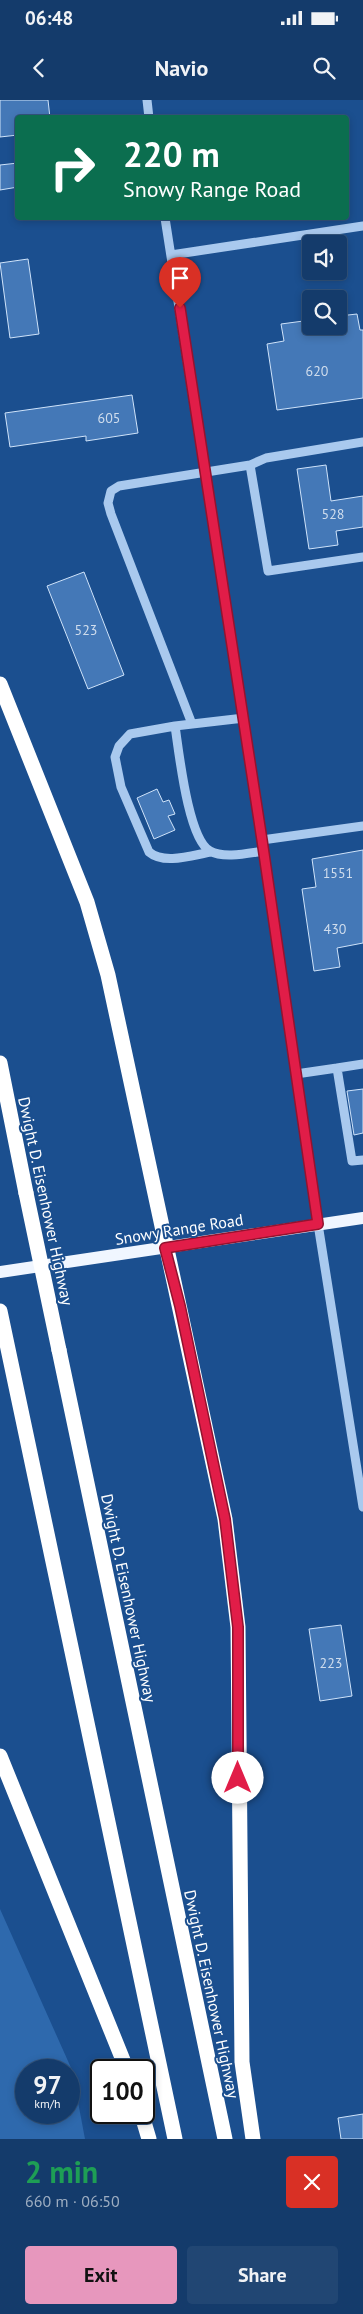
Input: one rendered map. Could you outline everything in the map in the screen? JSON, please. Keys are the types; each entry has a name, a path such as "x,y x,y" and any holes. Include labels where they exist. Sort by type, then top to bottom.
{"highway":[{"path":"0,684 87,902 108,975 165,1248 180,1306 225,1519 238,1627 242,2062 253,2139"},
{"name":"Dwight D. Eisenhower Highway","path":"0,1063 225,2139"},
{"path":"0,1311 175,2139"},
{"path":"0,1756 123,2059"},
{"path":"145,2124 149,2139"}],"main road":[{"name":"Snowy Range Road","path":"0,1272 363,1218"}],"street":[{"path":"147,100 149,115"},
{"path":"165,220 244,718 318,1224 363,1506"},
{"path":"171,255 363,226"},
{"path":"192,724 108,503 111,491 119,486 250,465 266,458 363,442"},
{"path":"250,465 268,571 363,557"},
{"path":"244,718 175,726 130,734 119,746 114,757 117,773 149,852 154,856 166,859 211,852 231,854 264,851"},
{"path":"175,726 192,820 202,845 211,852"},
{"path":"262,840 363,826"},
{"path":"296,1074 363,1064"},
{"path":"337,1068 352,1161 363,1160"}],"shaded area":[{"path":"0,1909 67,2059 15,2059 15,2124 80,2124 80,2112 85,2139 0,2139"}],"building":[{"path":"0,100 48,100 50,115 15,115 15,135 0,137"},
{"path":"15,163 15,188 0,190 0,165"},
{"path":"28,259 39,334 10,338 0,263"},
{"path":"357,314 360,330 363,330 363,398 277,410 267,344 284,341 281,324 302,321 302,335 347,335 347,315"},
{"path":"132,395 138,433 86,441 86,436 10,447 5,413"},
{"path":"326,465 331,501 363,496 363,527 336,531 338,545 309,549 297,469"},
{"path":"84,572 124,675 88,689 47,586"},
{"path":"157,789 163,802 169,800 175,814 168,816 175,830 154,839 137,798"},
{"path":"363,850 363,943 337,948 340,967 314,971 302,889 316,887 312,859"},
{"path":"363,1089 363,1133 354,1135 347,1091"},
{"path":"341,1625 352,1696 320,1701 309,1629"},
{"path":"363,2114 363,2139 341,2139 338,2118"}],"route":[{"path":"180,308 262,840 318,1224 165,1248 180,1306 225,1519 238,1627 238,1778"}]}
